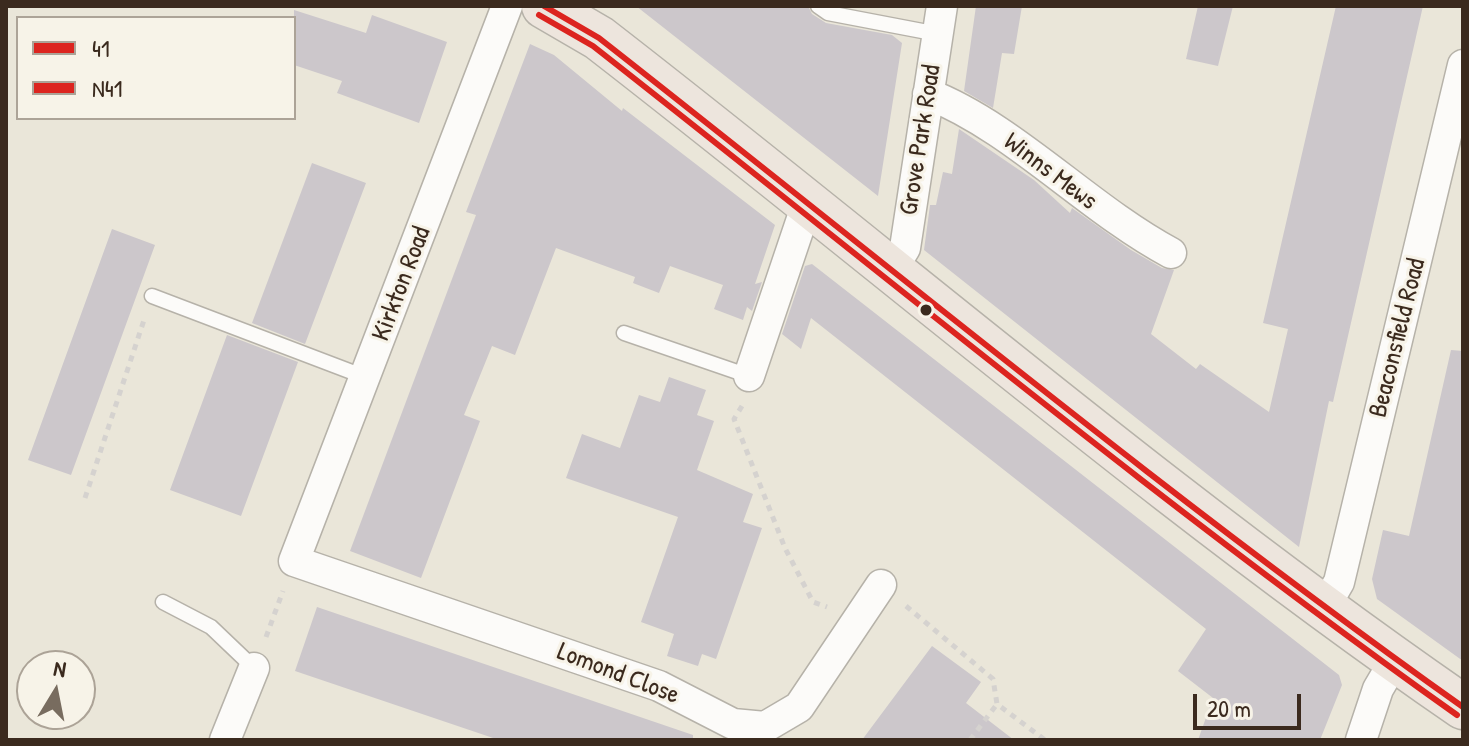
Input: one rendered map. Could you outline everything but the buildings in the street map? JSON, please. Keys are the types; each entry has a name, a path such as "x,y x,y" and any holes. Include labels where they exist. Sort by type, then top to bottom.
{"main road":[{"path":"544,6 599,38 891,271 1324,608 1463,707"}],"street":[{"name":"Kirkton Road","path":"294,561 507,6"},
{"name":"Grove Park Road","path":"891,271 905,248 940,20"},
{"name":"Beaconsfield Road","path":"1324,608 1339,582 1463,65"},
{"name":"Winns Mews","path":"928,94 963,107 1128,229 1171,253"},
{"path":"749,386 807,204"},
{"name":"Lomond Close","path":"294,561 659,686 733,724 765,727 799,707 881,585"},
{"path":"1361,740 1378,689 1395,660"},
{"path":"225,740 254,668"}],"lane":[{"path":"818,6 828,13 940,20"},
{"path":"152,296 365,377"},
{"path":"624,333 749,386"},
{"path":"163,602 211,627 254,668"}],"path":[{"path":"85,498 152,296"},
{"path":"749,386 734,419 785,548 813,602 858,618"},
{"path":"254,668 294,561"},
{"path":"881,585 993,679 997,704 1045,740"},
{"path":"970,740 997,704"}],"transit line":[{"name":"41","path":"544,6 599,38 1135,462 1463,707"},
{"name":"N41","path":"539,15 593,46 1129,470 1457,715"}]}
